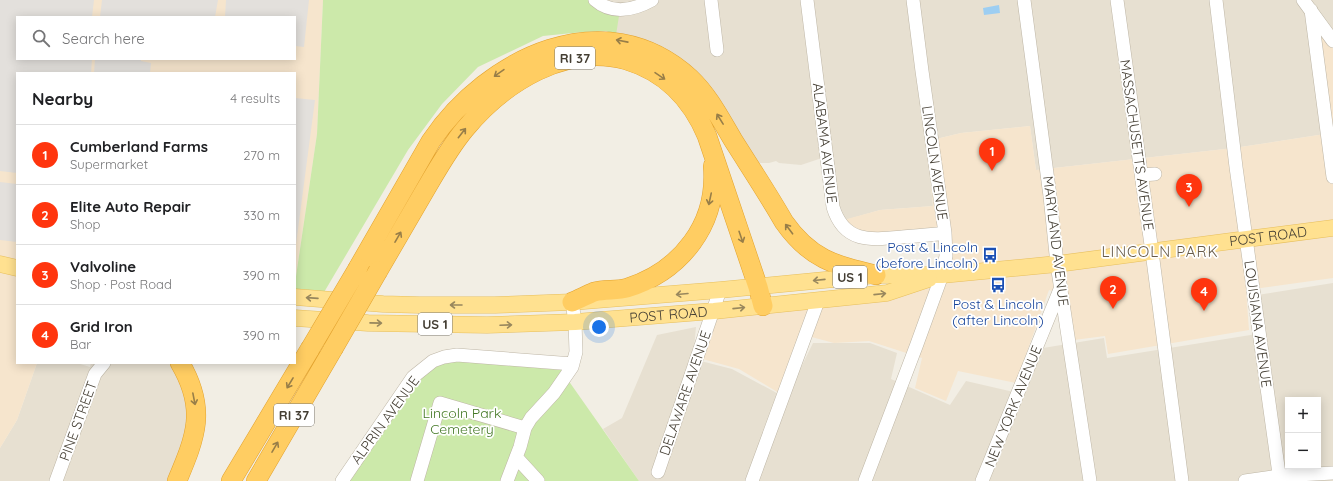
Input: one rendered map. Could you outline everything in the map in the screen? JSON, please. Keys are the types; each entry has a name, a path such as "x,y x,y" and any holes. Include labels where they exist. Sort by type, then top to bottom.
{"highway":[{"path":"231,481 442,126 467,99 505,69 538,51 565,42 601,39 628,43 646,49 671,62 698,86 712,105 784,222 795,237 810,250 831,262 876,275"},
{"name":"RI 37","path":"256,481 443,160 465,129 499,95 532,74 552,64 572,58 602,56 623,59 652,71 678,90 692,107 703,127 710,147"},
{"path":"710,147 758,286 763,306"},
{"path":"572,302 595,292 626,288 647,280 667,268 685,252 693,242 704,220 711,196 713,170 710,147"},
{"path":"177,481 192,445 197,418 192,389 180,364"}],"main road":[{"name":"POST ROAD","path":"296,297 383,304 419,305 495,305 572,302 876,275 942,275 1057,264 1247,238 1333,228"},
{"path":"0,265 16,268"},
{"name":"POST ROAD","path":"296,318 368,323 471,325 575,322 714,311 887,293 942,275"}],"street":[{"path":"596,1 618,10 636,7 652,0"},
{"path":"712,0 717,50"},
{"name":"ALABAMA AVENUE","path":"807,0 833,207 836,218 853,235 863,238 876,239 945,233"},
{"name":"LINCOLN AVENUE","path":"865,481 942,275 946,256 945,233 913,0"},
{"name":"MARYLAND AVENUE","path":"1024,0 1050,196 1057,264 1090,481"},
{"name":"MASSACHUSETTS AVENUE","path":"1117,0 1142,175 1182,481"},
{"name":"LOUISIANA AVENUE","path":"1216,0 1236,167 1280,479"},
{"path":"1307,5 1333,41"},
{"path":"1307,5 1333,177"},
{"path":"1142,175 1155,174"},
{"name":"NEW YORK AVENUE","path":"982,481 1061,287"},
{"name":"DELAWARE AVENUE","path":"658,472 720,290"},
{"path":"752,481 818,301"},
{"path":"507,481 525,428 554,393 574,364 576,352 575,322 572,302"},
{"name":"ALPRIN AVENUE","path":"342,481 413,377 433,361 444,357 457,355 574,364"},
{"name":"PINE STREET","path":"56,481 95,374 103,364"},
{"path":"417,481 440,403 525,428"},
{"path":"516,457 538,481"},
{"path":"988,467 991,481"},
{"path":"1245,481 1333,473"}],"shaded area":[{"path":"0,0 323,0 317,134 296,276 296,72 16,72 16,364 37,364 17,420 0,448"},
{"path":"0,0 94,0 92,16 16,16 16,60 92,60 91,72 16,72 16,173 0,171"},
{"path":"102,0 218,0 215,16 100,16"},
{"path":"226,0 309,0 304,47 296,46 296,16 225,16"},
{"path":"600,0 1333,0 1333,43 1325,134 1234,148 1036,170 1030,126 961,133 932,140 926,137 933,206 880,210 842,221 825,157 801,165 779,163 776,161 769,163 752,163 728,126 618,38"},
{"path":"1311,15 1333,43 1333,278 1246,290 1249,330 1108,354 1105,336 1066,341 1059,293 1049,290 1016,383 958,371 946,401 915,388 922,358 869,341 834,343 804,335 779,393 739,369 699,358 715,312 947,278 943,231 868,239 842,221 880,210 933,206 926,136 932,140 961,133 1030,126 1036,170 1234,148 1325,134"},
{"path":"95,60 141,60 151,63 150,72 94,72"},
{"path":"296,98 315,100 296,244"},
{"path":"0,182 16,184 16,242 0,240"},
{"path":"1333,283 1333,481 639,481 603,429 622,418 657,335 696,327 693,359 732,369 786,398 813,343 870,343 897,353 891,379 950,405 966,381 1022,394 1043,348 1104,338 1107,358 1263,333 1257,295"},
{"path":"37,364 80,364 90,367 91,364 182,364 196,393 178,481 0,481 0,448 17,420"}],"green space":[{"path":"323,0 600,0 610,5 619,16 616,35 606,31 543,36 478,67 442,104 408,150 323,294 296,294 296,276 317,134"},
{"name":"Lincoln Park Cemetery","path":"451,360 561,370 639,481 340,481 423,374 436,363"}],"water":[{"path":"999,5 1000,13 984,15 983,8"}],"place":[{"name":"Cumberland Farms","path":"992,171"},
{"name":"Valvoline","path":"1189,207"},
{"name":"Post & Lincoln (before Lincoln)","path":"990,255"},
{"name":"Post & Lincoln (after Lincoln)","path":"998,285"},
{"name":"Elite Auto Repair","path":"1113,309"},
{"name":"Grid Iron","path":"1204,311"}],"district":[{"name":"LINCOLN PARK","path":"1160,252"}]}
